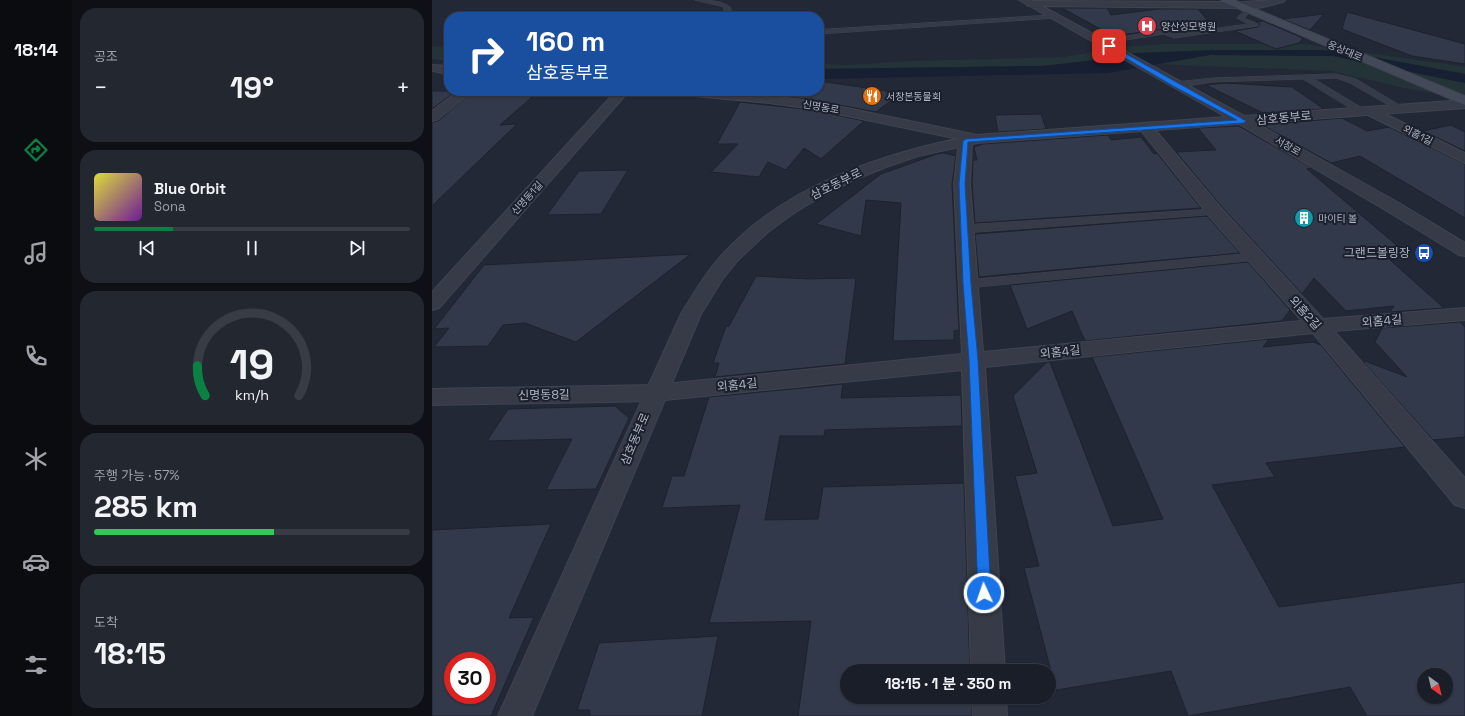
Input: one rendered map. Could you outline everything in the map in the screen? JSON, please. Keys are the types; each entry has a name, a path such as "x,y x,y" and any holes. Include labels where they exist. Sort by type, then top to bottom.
{"main road":[{"name":"웅상대로","path":"1226,0 1238,5 1260,5 1340,37"},
{"name":"웅상대로","path":"1249,5 1351,53 1461,100"},
{"path":"1390,57 1411,66"}],"street":[{"path":"1028,2 1260,5 1280,0"},
{"name":"서창로","path":"1028,2 1172,83 1244,121 1393,206 1465,251"},
{"path":"432,68 444,69"},
{"path":"432,117 459,96"},
{"name":"신명동1길","path":"432,304 619,96"},
{"name":"신명동로","path":"744,96 769,98 813,105 934,138"},
{"path":"1151,128 1185,118 1194,113 1199,107 1199,97"},
{"name":"삼호동부로","path":"515,716 655,393 691,314 712,278 737,250 767,225 822,190 857,173 893,159 934,138 971,140 1151,128 1402,108 1461,100"},
{"name":"외홈1길","path":"1366,111 1465,159"},
{"name":"외홈2길","path":"1151,128 1215,212 1318,326 1465,497"},
{"path":"971,140 962,184 967,284 973,360 988,664"},
{"name":"외홈4길","path":"655,393 1318,326 1465,314"},
{"name":"신명동8길","path":"432,397 655,393"},
{"path":"989,704 990,716"}],"lane":[{"path":"698,0 725,5 728,8 728,12"},
{"path":"1104,44 1165,32 1174,36 1256,25 1240,18 1249,5"},
{"path":"824,32 1054,17"},
{"path":"1172,83 1213,80 1336,76 1353,80 1402,108"},
{"path":"1305,77 1366,111"},
{"path":"964,229 1215,212"},
{"path":"967,284 1254,256"}],"shaded area":[{"path":"1162,44 1304,44 1460,66 1465,67 1465,74 1357,54 1321,50 1136,53 1043,66 824,69 824,64 847,65 912,61 1065,57 1121,47"},
{"path":"432,46 444,47 444,60 432,59"},
{"path":"1210,55 1333,56 1465,83 1465,99 1404,88 1331,71 1153,64"}],"water":[{"path":"1214,50 1321,50 1357,54 1465,74 1465,83 1333,56 1210,55 1108,73 824,79 824,69 1043,66 1136,53"}],"building":[{"name":"양산성모병원","path":"1062,8 1107,8 1111,15 1158,9 1198,9 1213,27 1175,32 1165,29 1113,36"},
{"path":"1347,12 1465,44 1465,64 1412,56 1342,29"},
{"path":"1324,14 1310,30 1282,19"},
{"path":"1263,21 1303,38 1299,43 1276,49 1235,31 1258,27 1260,24 1256,22"},
{"path":"824,82 901,93 876,112 813,100 779,96 824,96"},
{"path":"1225,83 1292,87 1324,109 1263,113 1206,85"},
{"path":"432,91 444,91 444,96 449,96 432,109"},
{"path":"467,96 533,96 500,125 517,124 432,206 432,122 438,121"},
{"path":"740,102 813,110 864,121 821,159 804,148 786,170 768,162 759,177 711,172 738,144 717,144"},
{"path":"1041,114 1046,129 998,132 995,115"},
{"path":"1342,118 1367,131 1389,127 1465,164 1465,218 1360,156 1331,163 1262,125"},
{"path":"1451,125 1465,132 1465,151 1423,131"},
{"name":"마이티 볼","path":"1239,126 1312,168 1307,169 1401,249 1380,251 1444,308 1390,312 1394,306 1346,311 1314,278 1302,294 1222,207 1176,152 1216,150 1198,128"},
{"path":"1108,135 1111,140 1141,137 1154,154 1157,153 1201,208 975,223 972,184 973,160 977,160 974,147 983,144"},
{"path":"944,153 956,156 952,184 959,330 954,331 954,340 893,341 901,203 866,200 861,236 816,224 881,174 937,154"},
{"path":"628,170 601,214 547,215 579,171"},
{"path":"1207,216 1240,253 979,277 975,234"},
{"path":"691,254 576,342 525,323 503,325 488,346 434,347 449,328 434,329 484,265"},
{"path":"1248,262 1290,310 1282,321 1085,341 1072,311 1027,329 1010,285"},
{"path":"756,276 808,279 856,278 845,364 715,377 719,363 713,363 726,326 729,326"},
{"path":"1460,322 1465,327 1465,437 1433,440 1364,363 1365,361 1407,377 1375,342 1382,328"},
{"path":"1269,339 1263,347 1313,342 1321,345 1405,447 1266,463 1275,477 1212,485 1279,607 1465,582 1465,716 1367,716 1350,687 1188,716 1171,671 1056,690 1056,664 1049,664 1024,568 1039,566 1015,476 1037,473 1013,396 1047,362 1050,362 1113,526 1163,519 1092,357"},
{"path":"843,384 841,398 961,395 962,426 825,430 824,436 780,436 765,520 818,519 823,487 964,483 970,664 840,664 840,704 971,704 972,716 798,716 811,621 709,623 740,505 662,508 672,476 684,476 709,397"},
{"path":"615,406 629,418 596,489 546,490 572,439 487,441 508,409"},
{"path":"551,524 509,618 534,617 491,716 432,716 432,530"},
{"path":"718,636 702,716 590,716 590,710 577,710 599,643"}],"place":[{"name":"양산성모병원","path":"1147,26"},
{"name":"서창본동물회","path":"872,96"},
{"name":"마이티 볼","path":"1304,218"},
{"name":"그랜드볼링장","path":"1424,253"}],"route":[{"path":"984,593 973,360 967,284 962,184 966,141 977,139 1244,121 1175,85 1109,46"}]}
